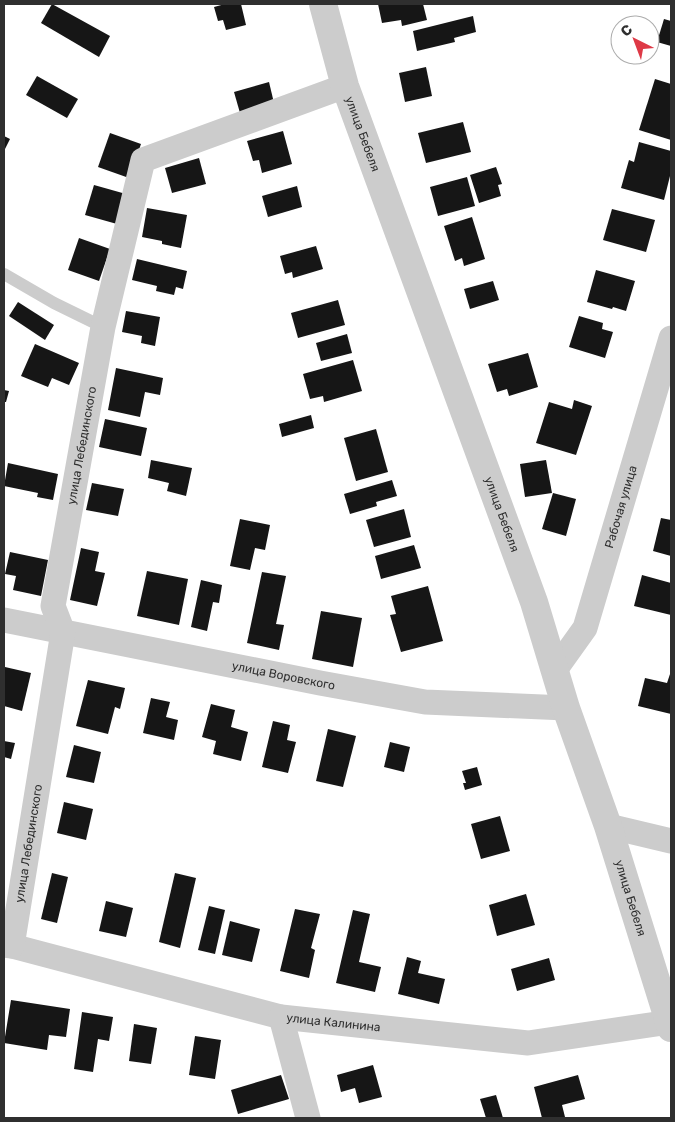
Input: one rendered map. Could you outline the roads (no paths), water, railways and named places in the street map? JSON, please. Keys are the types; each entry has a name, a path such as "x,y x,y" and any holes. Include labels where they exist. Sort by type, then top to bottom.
{"street":[{"name":"улица Бебеля","path":"323,4 345,86 527,583 566,708 608,826 670,1025"},
{"name":"улица Лебединского","path":"8,945 63,632 53,606 103,327 142,160 345,86"},
{"name":"Рабочая улица","path":"555,670 585,628 671,338"},
{"name":"улица Воровского","path":"4,620 320,684 426,702 566,708"},
{"path":"608,826 671,841"},
{"name":"улица Калинина","path":"8,945 281,1017 528,1043 670,1025"},
{"path":"281,1017 308,1118"}],"lane":[{"path":"4,274 54,303 103,327"}]}
